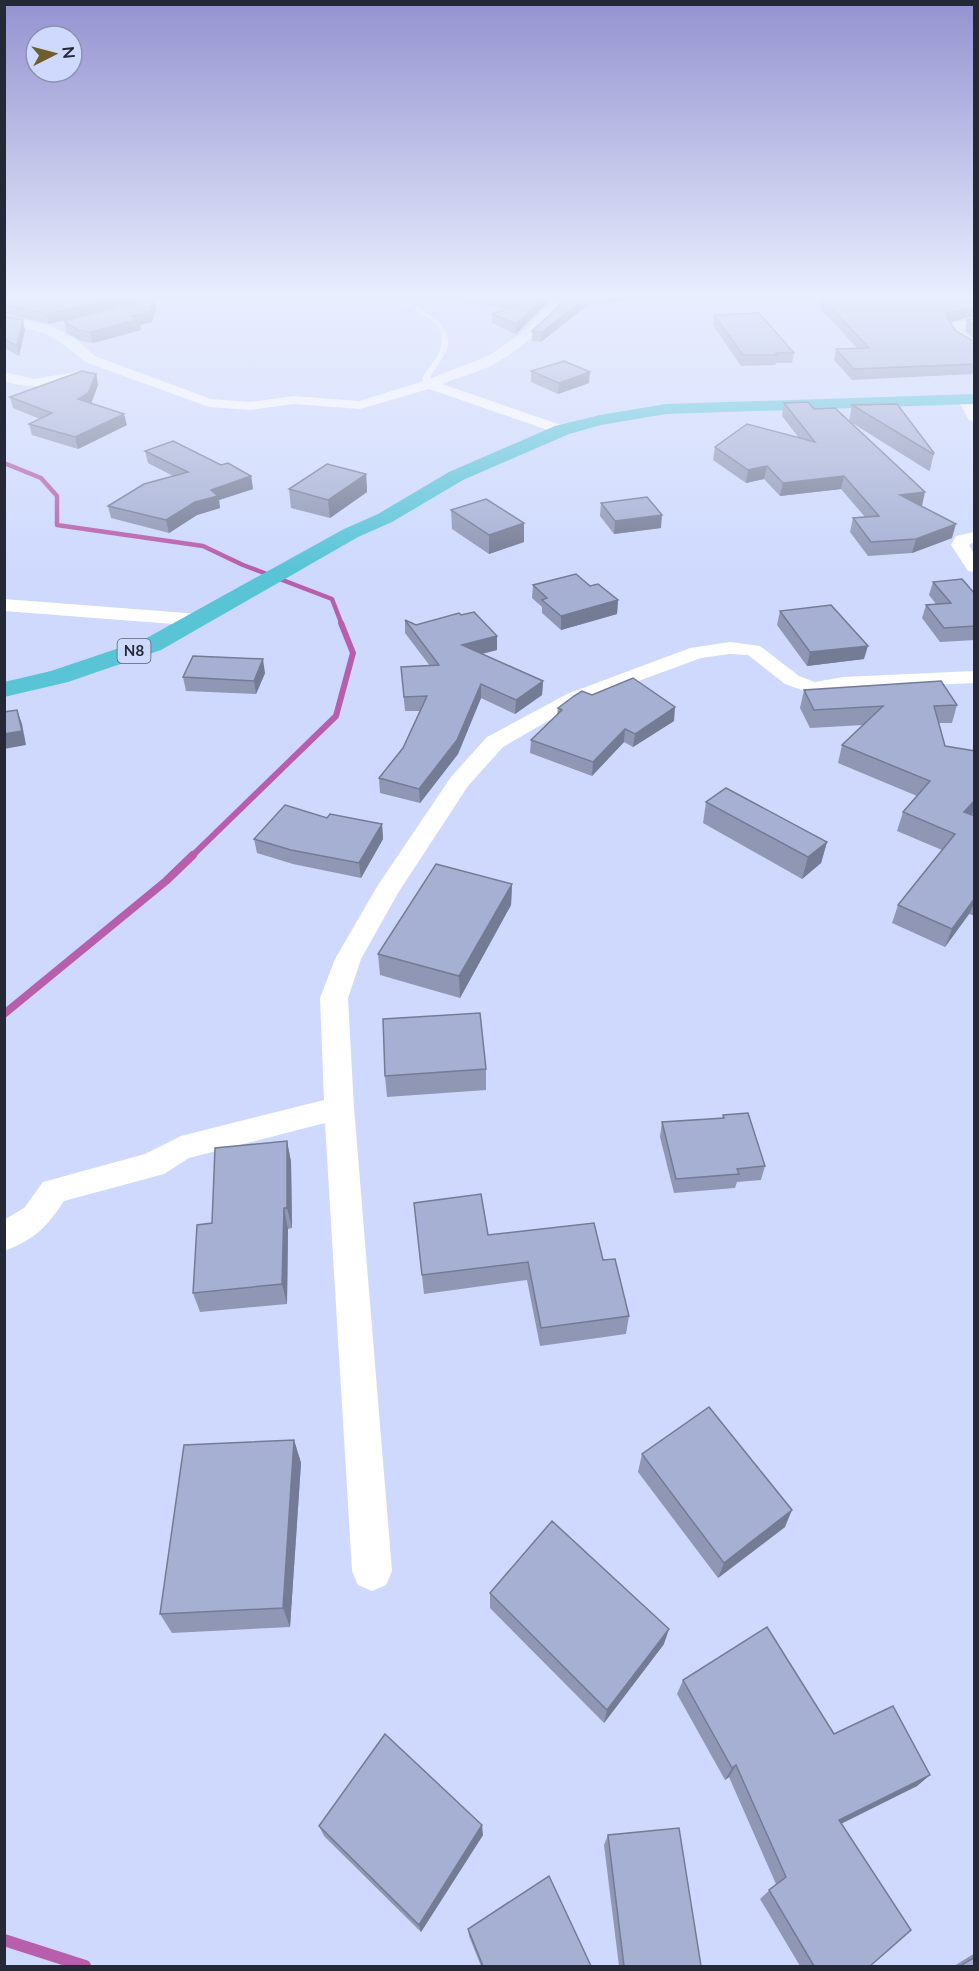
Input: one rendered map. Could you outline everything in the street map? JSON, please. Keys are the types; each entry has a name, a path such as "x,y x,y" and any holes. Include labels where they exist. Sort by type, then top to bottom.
{"highway":[{"name":"N8","path":"4,690 59,676 152,645 351,533 385,518 456,476 556,429 666,409 849,400 971,398"}],"street":[{"path":"167,386 209,403 250,406 293,400 360,405 422,386"},
{"path":"435,386 556,429"},
{"path":"971,398 975,417"},
{"path":"975,537 962,540 960,545 975,567"},
{"path":"4,604 199,620"},
{"path":"372,1571 339,1108 334,998 348,959 387,891 459,782 495,742 574,698 697,652 730,648 753,650 792,681 813,688 843,684 975,677"},
{"path":"4,1237 34,1218 54,1191 153,1165 181,1148 339,1108"}],"building":[{"path":"41,386 91,386 88,393 78,399 124,414 75,437 29,424 52,413 10,397"},
{"path":"808,402 814,409 835,408 925,492 900,495 956,524 916,539 871,542 853,518 879,516 844,476 783,483 767,466 748,470 715,447 747,424 815,442 784,403"},
{"path":"897,404 934,453 933,454 852,405"},
{"path":"173,441 221,465 228,463 251,476 211,490 218,496 195,502 166,520 108,506 144,484 188,472 145,451"},
{"path":"327,464 366,474 328,500 289,489"},
{"path":"647,497 662,515 615,521 601,503"},
{"path":"486,499 524,523 489,535 451,510"},
{"path":"576,574 590,586 598,584 618,600 561,616 542,600 547,598 533,585"},
{"path":"962,579 975,594 975,626 944,628 926,605 951,603 933,582"},
{"path":"831,605 868,646 810,652 780,611"},
{"path":"474,612 497,636 462,645 543,681 516,700 481,684 457,740 419,789 379,778 403,748 427,696 404,697 401,667 439,665 405,620 416,625 459,613 461,615"},
{"path":"193,656 263,659 254,681 183,677"},
{"path":"633,678 675,707 635,734 625,729 593,762 531,740 562,710 558,708 582,691 592,695"},
{"path":"941,681 957,705 934,706 945,746 975,751 975,800 964,812 975,816 975,898 952,929 898,905 955,834 903,812 930,781 842,745 883,706 814,710 804,690"},
{"path":"17,710 22,731 4,734 4,712"},
{"path":"726,788 827,842 808,857 706,802"},
{"path":"285,805 327,818 330,814 382,824 359,863 291,850 254,839"},
{"path":"436,864 512,884 459,976 378,954"},
{"path":"480,1013 486,1069 385,1076 383,1019"},
{"path":"748,1113 765,1166 737,1169 739,1174 676,1179 662,1122 724,1118 723,1115"},
{"path":"287,1141 287,1208 284,1208 282,1284 193,1293 197,1225 212,1223 215,1148"},
{"path":"481,1194 488,1235 594,1223 603,1260 615,1259 629,1316 541,1328 528,1262 422,1275 414,1203"},
{"path":"709,1407 792,1510 724,1563 642,1454"},
{"path":"294,1440 283,1608 160,1614 184,1445"},
{"path":"552,1521 669,1629 607,1710 490,1593"},
{"path":"767,1627 834,1734 893,1706 930,1775 839,1820 911,1930 870,1966 814,1966 769,1890 786,1877 736,1765 732,1768 683,1680"},
{"path":"385,1734 482,1825 419,1925 319,1826"},
{"path":"679,1828 701,1966 624,1966 608,1835"},
{"path":"549,1876 591,1966 483,1966 468,1929"},
{"path":"975,1957 975,1966 960,1966"}],"waterway":[{"path":"4,463 41,478 57,496 57,525 203,546 243,565 332,599 342,625"},
{"path":"192,856 336,716 353,653 341,623"},
{"path":"4,1014 166,881 193,855"},
{"path":"4,1940 85,1966"}]}
